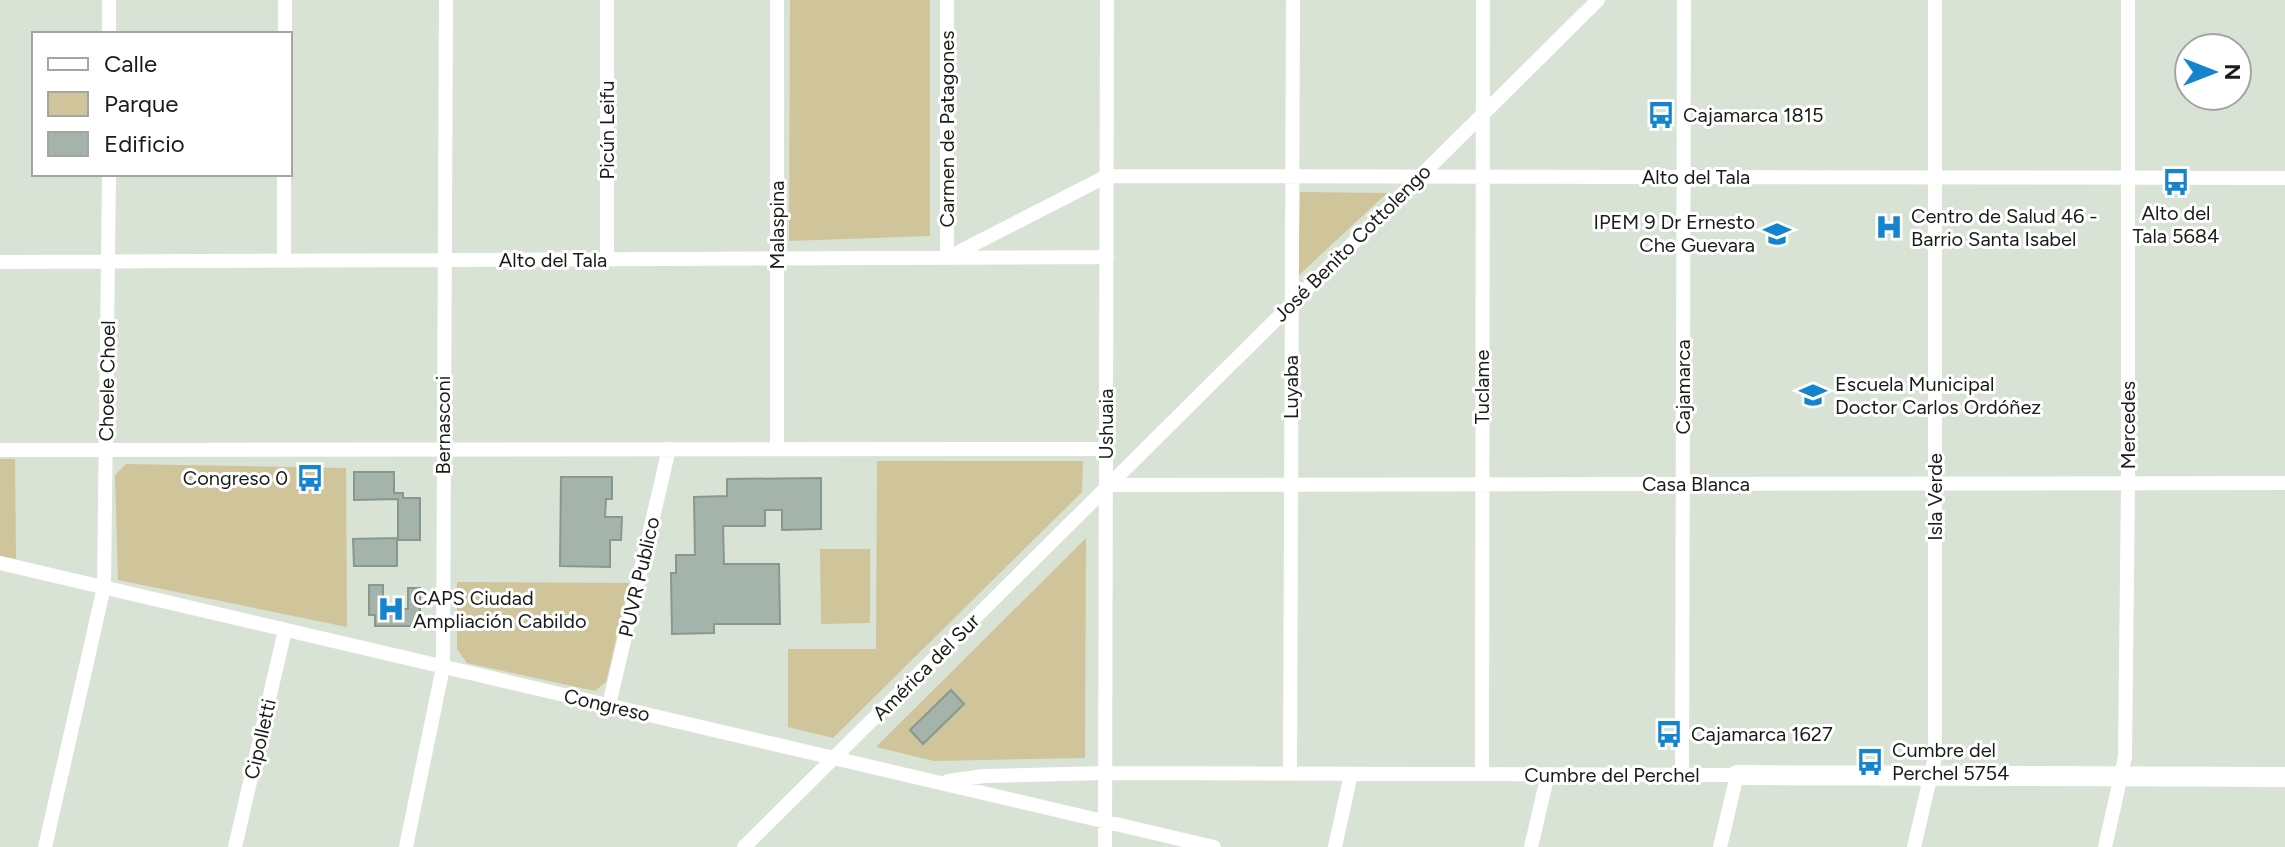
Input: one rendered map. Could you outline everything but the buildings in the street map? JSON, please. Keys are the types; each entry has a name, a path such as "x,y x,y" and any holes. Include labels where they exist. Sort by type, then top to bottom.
{"main road":[{"name":"Cumbre del Perchel","path":"1737,775 2285,777"}],"street":[{"path":"109,0 109,32"},
{"path":"285,0 285,32"},
{"name":"Bernasconi","path":"406,847 443,667 446,0"},
{"name":"Picún Leifu","path":"607,0 607,259"},
{"name":"Malaspina","path":"777,0 777,449"},
{"name":"Carmen de Patagones","path":"947,0 947,258"},
{"name":"Ushuaia","path":"1105,847 1107,0"},
{"name":"Luyaba","path":"1290,773 1293,0"},
{"name":"Tuclame","path":"1482,774 1483,0"},
{"name":"José Benito Cottolengo","path":"1106,485 1598,0"},
{"name":"Cajamarca","path":"1682,775 1684,0"},
{"name":"Isla Verde","path":"1914,847 1935,757 1935,0"},
{"name":"Mercedes","path":"2105,847 2125,757 2128,0"},
{"name":"Choele Choel","path":"45,847 104,587 109,176"},
{"path":"284,176 284,261"},
{"path":"947,258 1107,176"},
{"name":"Alto del Tala","path":"1107,176 2285,178"},
{"name":"Alto del Tala","path":"0,262 1107,257"},
{"name":"PUVR Publico","path":"609,705 669,449"},
{"path":"0,450 1106,449"},
{"name":"Casa Blanca","path":"1106,485 2285,483"},
{"name":"América del Sur","path":"744,847 1106,485"},
{"name":"Congreso","path":"0,563 1214,847"},
{"name":"Cipolletti","path":"235,847 285,630"},
{"name":"Cumbre del Perchel","path":"940,782 984,776 1105,773 1737,775"},
{"path":"1335,847 1351,774"},
{"path":"1531,847 1548,774"},
{"path":"1720,847 1737,775"}],"green space":[{"path":"790,0 930,0 930,236 789,241"},
{"path":"1300,192 1387,193 1298,276"},
{"path":"0,459 15,459 16,559 0,556"},
{"path":"877,461 1083,461 1082,492 833,738 788,727 788,649 876,649"},
{"path":"126,464 346,468 347,627 118,580 115,475"},
{"path":"1086,538 1085,758 934,761 876,747"},
{"path":"820,549 870,549 870,623 821,624"},
{"path":"457,582 629,583 606,682 595,691 467,663 457,649"}],"place":[{"name":"Cajamarca 1815","path":"1661,115"},
{"name":"Alto del Tala 5684","path":"2176,182"},
{"name":"Centro de Salud 46 - Barrio Santa Isabel","path":"1889,227"},
{"name":"IPEM 9 Dr Ernesto Che Guevara","path":"1777,234"},
{"name":"Escuela Municipal Doctor Carlos Ordóñez","path":"1813,395"},
{"name":"Congreso 0","path":"310,478"},
{"name":"CAPS Ciudad Ampliación Cabildo","path":"391,609"},
{"name":"Cajamarca 1627","path":"1669,734"},
{"name":"Cumbre del Perchel 5754","path":"1870,762"}]}
